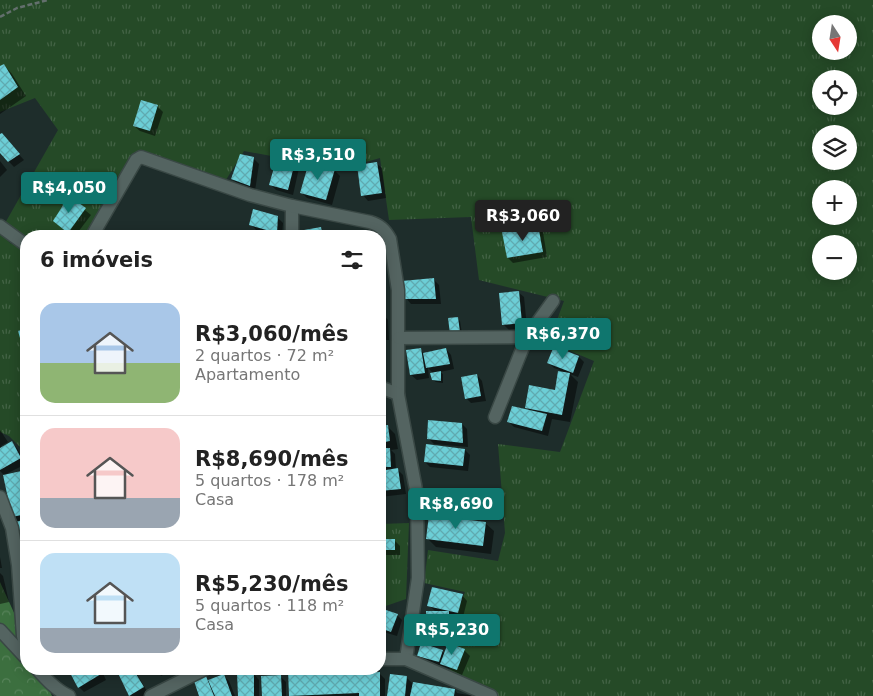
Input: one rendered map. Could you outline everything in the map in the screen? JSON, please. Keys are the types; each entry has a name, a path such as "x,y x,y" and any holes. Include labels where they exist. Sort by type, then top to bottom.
{"street":[{"path":"95,230 136,160 142,157 250,195 292,206 370,222 379,225 384,230"},
{"path":"292,206 292,230"},
{"path":"0,226 20,241"},
{"path":"386,232 390,240 398,290 398,394 417,495 418,578 406,659"},
{"path":"495,417 527,337 553,301"},
{"path":"399,338 527,337"},
{"path":"386,389 398,394"},
{"path":"0,497 12,528 20,593"},
{"path":"0,630 20,652"},
{"path":"386,659 406,659 491,696"},
{"path":"43,675 62,693 69,696"},
{"path":"151,696 193,675"}],"path":[{"path":"0,17 17,8 48,0"}],"green space":[{"path":"0,0 873,0 873,696 491,696 450,677 449,633 465,592 424,583 428,550 498,561 505,533 498,444 560,452 594,361 549,342 564,301 479,280 471,217 389,220 380,158 341,169 244,151 224,183 140,151 92,230 20,230 20,237 4,225 58,130 35,98 0,112"},
{"path":"0,232 10,243 20,248 20,447 9,436 0,432"},
{"path":"409,523 406,599 386,606 386,524"},
{"path":"0,582 20,626 20,675 43,675 52,696 0,696"}],"building":[{"path":"4,64 18,87 0,100 0,66"},
{"path":"141,100 158,105 150,131 133,126"},
{"path":"2,133 20,154 8,162 0,153 0,134"},
{"path":"240,154 254,157 250,186 231,179"},
{"path":"277,157 295,162 288,190 269,185"},
{"path":"309,162 335,169 326,200 300,193"},
{"path":"377,162 382,193 361,196 357,165"},
{"path":"69,196 86,208 70,230 64,230 53,221"},
{"path":"253,209 278,216 277,230 266,230 249,225"},
{"path":"538,225 543,252 507,258 502,232"},
{"path":"321,227 322,230 304,230"},
{"path":"434,278 436,299 404,299 402,281"},
{"path":"519,291 522,323 502,325 499,293"},
{"path":"458,317 460,332 450,334 448,318"},
{"path":"554,346 579,356 573,373 547,363"},
{"path":"421,348 425,373 410,375 406,350"},
{"path":"446,348 450,364 426,368 423,353"},
{"path":"441,371 441,381 432,380 430,373"},
{"path":"558,371 570,373 562,415 525,408 529,385 555,390"},
{"path":"477,374 481,396 465,399 461,377"},
{"path":"512,406 547,414 542,431 507,422"},
{"path":"428,420 462,423 463,443 427,439"},
{"path":"386,425 388,425 390,441 386,442"},
{"path":"12,441 20,459 0,470 0,448"},
{"path":"426,444 465,449 463,466 424,462"},
{"path":"386,448 390,448 391,467 386,467"},
{"path":"398,468 401,489 386,490 386,470"},
{"path":"20,471 20,515 12,517 3,475"},
{"path":"425,489 453,490 453,513 424,513"},
{"path":"482,498 483,514 471,514 470,499"},
{"path":"429,515 486,522 483,546 426,539"},
{"path":"20,521 20,538 16,539 12,523"},
{"path":"386,539 395,539 395,550 386,550"},
{"path":"432,587 463,594 458,613 427,606"},
{"path":"386,610 398,614 391,632 386,630"},
{"path":"426,611 449,611 449,629 426,629"},
{"path":"421,643 443,650 439,662 417,656"},
{"path":"448,643 465,649 457,670 440,664"},
{"path":"390,674 407,676 405,696 387,696"},
{"path":"71,675 99,675 78,688"},
{"path":"119,675 137,675 144,687 129,696"},
{"path":"224,675 232,696 215,696 208,680"},
{"path":"237,675 254,675 254,696 238,696"},
{"path":"281,675 282,696 262,696 261,676"},
{"path":"288,675 380,675 380,696 359,696 359,693 289,696"},
{"path":"206,676 214,696 199,696 194,681"},
{"path":"413,682 455,689 454,696 410,696"}]}
